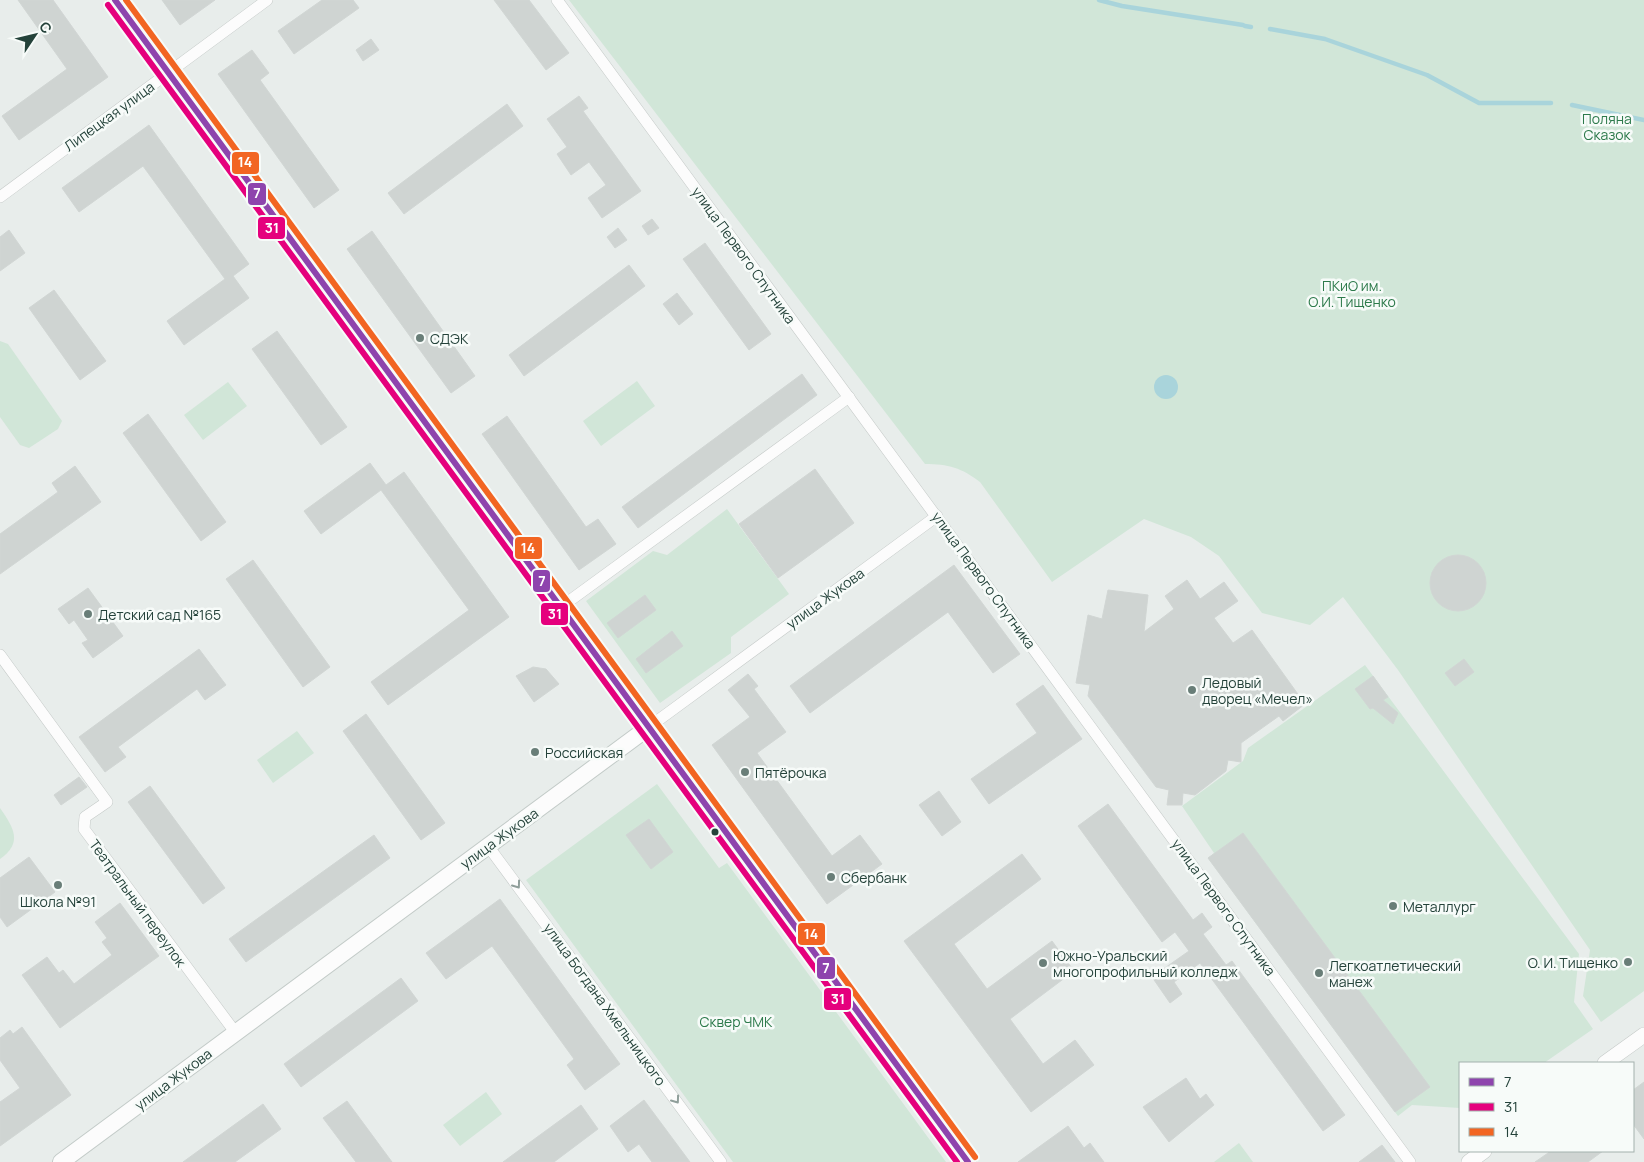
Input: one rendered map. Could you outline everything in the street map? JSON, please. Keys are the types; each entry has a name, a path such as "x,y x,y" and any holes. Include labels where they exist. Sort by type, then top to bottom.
{"main road":[{"path":"115,0 968,1162"},
{"name":"улица Жукова","path":"61,1162 649,727"}],"street":[{"name":"Липецкая улица","path":"0,197 267,0"},
{"name":"улица Первого Спутника","path":"557,0 1410,1162"},
{"path":"562,607 849,397"},
{"name":"улица Жукова","path":"649,727 937,516"},
{"name":"Театральный переулок","path":"0,655 107,802 85,817 84,829 217,1011 235,1032"},
{"name":"улица Богдана Хмельницкого","path":"488,846 721,1162"},
{"path":"1606,1062 1644,1035"},
{"path":"1469,1162 1483,1152"}],"green space":[{"name":"ПКиО им. О.И. Тищенко","path":"569,0 1644,0 1644,991 1601,1022 1583,996 1590,950 1398,670 1343,597 1310,625 1262,613 1219,556 1191,537 1144,519 1052,582 980,482 967,473 954,468 925,464"},
{"path":"0,341 8,344 62,421 58,429 29,448 20,445 0,417"},
{"path":"637,381 655,406 601,446 583,421"},
{"path":"228,382 247,406 203,440 184,415"},
{"path":"727,509 789,594 731,637 731,653 660,703 586,601 653,551 667,555"},
{"name":"Металлург","path":"1365,665 1579,954 1574,1002 1593,1029 1545,1062 1459,1062 1459,1108 1412,1105 1398,1116 1208,858 1214,853 1182,806 1243,761 1248,748"},
{"path":"297,731 314,753 273,783 257,760"},
{"name":"Сквер ЧМК","path":"657,784 719,868 727,863 946,1162 733,1162 526,880"},
{"path":"0,808 12,829 14,841 12,847 0,859"},
{"path":"486,1092 502,1114 460,1146 443,1125"},
{"path":"1239,1143 1253,1162 1214,1162"}],"water":[{"path":"1166,375 1175,378 1178,387 1175,396 1166,399 1157,396 1154,387 1157,378"}],"building":[{"path":"18,0 53,0 108,77 19,140 2,116 67,69"},
{"path":"162,0 215,0 180,25"},
{"path":"322,0 353,0 359,8 294,54 278,31"},
{"path":"494,0 529,0 569,53 546,70"},
{"path":"371,39 379,50 363,61 356,50"},
{"path":"252,50 269,73 260,80 339,190 314,208 218,74"},
{"path":"579,96 588,108 583,111 641,191 602,218 588,198 606,185 589,162 571,175 557,154 567,147 547,119"},
{"path":"507,104 523,126 404,214 388,193"},
{"path":"149,125 249,264 233,276 249,298 184,345 167,321 225,279 143,166 79,212 62,188"},
{"path":"652,219 659,228 648,235 642,226"},
{"path":"618,228 627,240 615,248 607,237"},
{"path":"9,230 25,253 0,271 0,237"},
{"path":"372,231 475,376 451,393 347,249"},
{"path":"705,243 771,334 749,350 683,259"},
{"path":"629,265 645,286 524,376 509,355"},
{"path":"54,290 106,361 80,380 29,308"},
{"path":"677,293 693,314 679,325 663,304"},
{"path":"277,331 347,427 321,445 252,349"},
{"path":"802,374 817,395 638,528 622,507"},
{"path":"148,414 226,522 201,541 123,433"},
{"path":"507,416 586,527 598,519 616,544 579,570 482,434"},
{"path":"370,463 386,485 404,472 509,617 388,705 371,682 469,610 381,490 321,534 304,511"},
{"path":"75,466 101,502 0,574 0,534 58,492 52,483"},
{"path":"815,469 854,523 778,578 739,524"},
{"path":"1458,555 1469,557 1478,563 1484,572 1486,583 1484,594 1478,603 1469,609 1458,611 1447,609 1438,603 1432,594 1430,583 1432,572 1438,563 1447,557"},
{"path":"253,560 330,667 303,687 226,579"},
{"path":"954,565 1020,654 993,673 948,612 810,713 790,686"},
{"name":"Ледовый дворец «Мечел»","path":"1187,580 1200,599 1224,582 1238,601 1214,618 1233,643 1252,630 1305,704 1283,721 1279,716 1241,743 1241,762 1228,760 1226,771 1195,795 1183,793 1182,805 1167,805 1169,790 1156,787 1088,696 1090,685 1076,683 1088,615 1102,619 1108,590 1148,595 1144,632 1174,609 1165,596"},
{"path":"88,588 123,636 93,658 82,643 88,640 74,620 69,624 58,609"},
{"path":"645,595 656,610 618,638 607,623"},
{"path":"672,631 683,646 646,673 636,659"},
{"path":"199,649 226,685 205,700 197,689 118,747 126,757 105,772 79,737"},
{"path":"1464,659 1474,672 1455,686 1445,673"},
{"path":"533,667 546,669 559,684 534,702 516,676"},
{"path":"748,674 758,686 754,689 786,732 757,753 832,856 860,835 882,864 827,904 712,745 750,717 728,690"},
{"path":"1373,676 1388,697 1383,700 1398,713 1393,724 1373,708 1370,709 1355,689"},
{"path":"1043,685 1082,739 989,804 971,779 1037,733 1016,704"},
{"path":"366,714 445,823 421,840 343,731"},
{"path":"79,777 87,787 61,805 54,795"},
{"path":"150,786 225,888 203,904 128,802"},
{"path":"939,791 961,822 942,836 919,805"},
{"path":"1108,804 1193,920 1202,913 1212,927 1203,934 1226,965 1232,961 1345,1115 1323,1131 1200,963 1174,982 1182,994 1170,1003 1152,977 1189,951 1175,932 1162,942 1078,826"},
{"path":"649,819 673,852 651,869 626,835"},
{"name":"Легкоатлетический манеж","path":"1243,833 1430,1087 1395,1112 1208,858"},
{"path":"374,835 390,858 246,962 229,939"},
{"path":"1022,854 1041,879 954,944 987,989 1052,941 1074,971 1010,1019 1043,1064 1075,1040 1094,1065 1031,1112 904,941"},
{"path":"29,857 55,892 7,927 0,917 0,878"},
{"path":"500,899 620,1064 585,1090 567,1065 574,1059 492,946 446,979 426,953"},
{"path":"120,903 159,956 60,1028 22,975 47,957 59,973 63,970 74,984 112,955 102,942 107,938 95,922"},
{"path":"401,978 418,1001 301,1087 284,1064"},
{"path":"22,1027 71,1095 0,1146 0,1102 20,1088 0,1060 0,1038 10,1030 13,1034"},
{"path":"1186,1078 1200,1099 1206,1094 1214,1105 1169,1142 1143,1107"},
{"path":"1644,1082 1644,1139 1634,1125 1634,1089"},
{"path":"644,1100 690,1162 652,1162 639,1144 628,1152 610,1126"},
{"path":"347,1101 392,1162 356,1162 323,1118"},
{"path":"263,1104 281,1129 235,1162 183,1162"},
{"path":"581,1105 598,1129 554,1162 503,1162"},
{"path":"1068,1126 1084,1148 1090,1143 1104,1162 1018,1162"},
{"path":"1382,1145 1395,1162 1359,1162"},
{"path":"1550,1152 1602,1152 1588,1162 1535,1162"}],"waterway":[{"path":"1099,0 1122,6 1243,25"},
{"path":"1245,26 1251,27"},
{"path":"1270,29 1325,39 1427,75 1479,103 1551,103"},
{"path":"1572,105 1644,120"}],"transit line":[{"name":"7","path":"115,0 968,1162"},
{"name":"14","path":"126,0 975,1157"},
{"name":"31","path":"108,5 957,1162"}],"place":[{"name":"СДЭК","path":"420,338"},
{"name":"Детский сад №165","path":"88,614"},
{"name":"Ледовый дворец «Мечел»","path":"1192,690"},
{"name":"Российская","path":"535,752"},
{"name":"Пятёрочка","path":"745,772"},
{"name":"Сбербанк","path":"831,877"},
{"name":"Школа №91","path":"58,885"},
{"name":"Металлург","path":"1393,906"},
{"name":"О. И. Тищенко","path":"1628,962"},
{"name":"Южно-Уральский многопрофильный колледж","path":"1043,963"},
{"name":"Легкоатлетический манеж","path":"1319,973"}],"park label":[{"name":"Поляна Сказок","path":"1607,126"}]}
